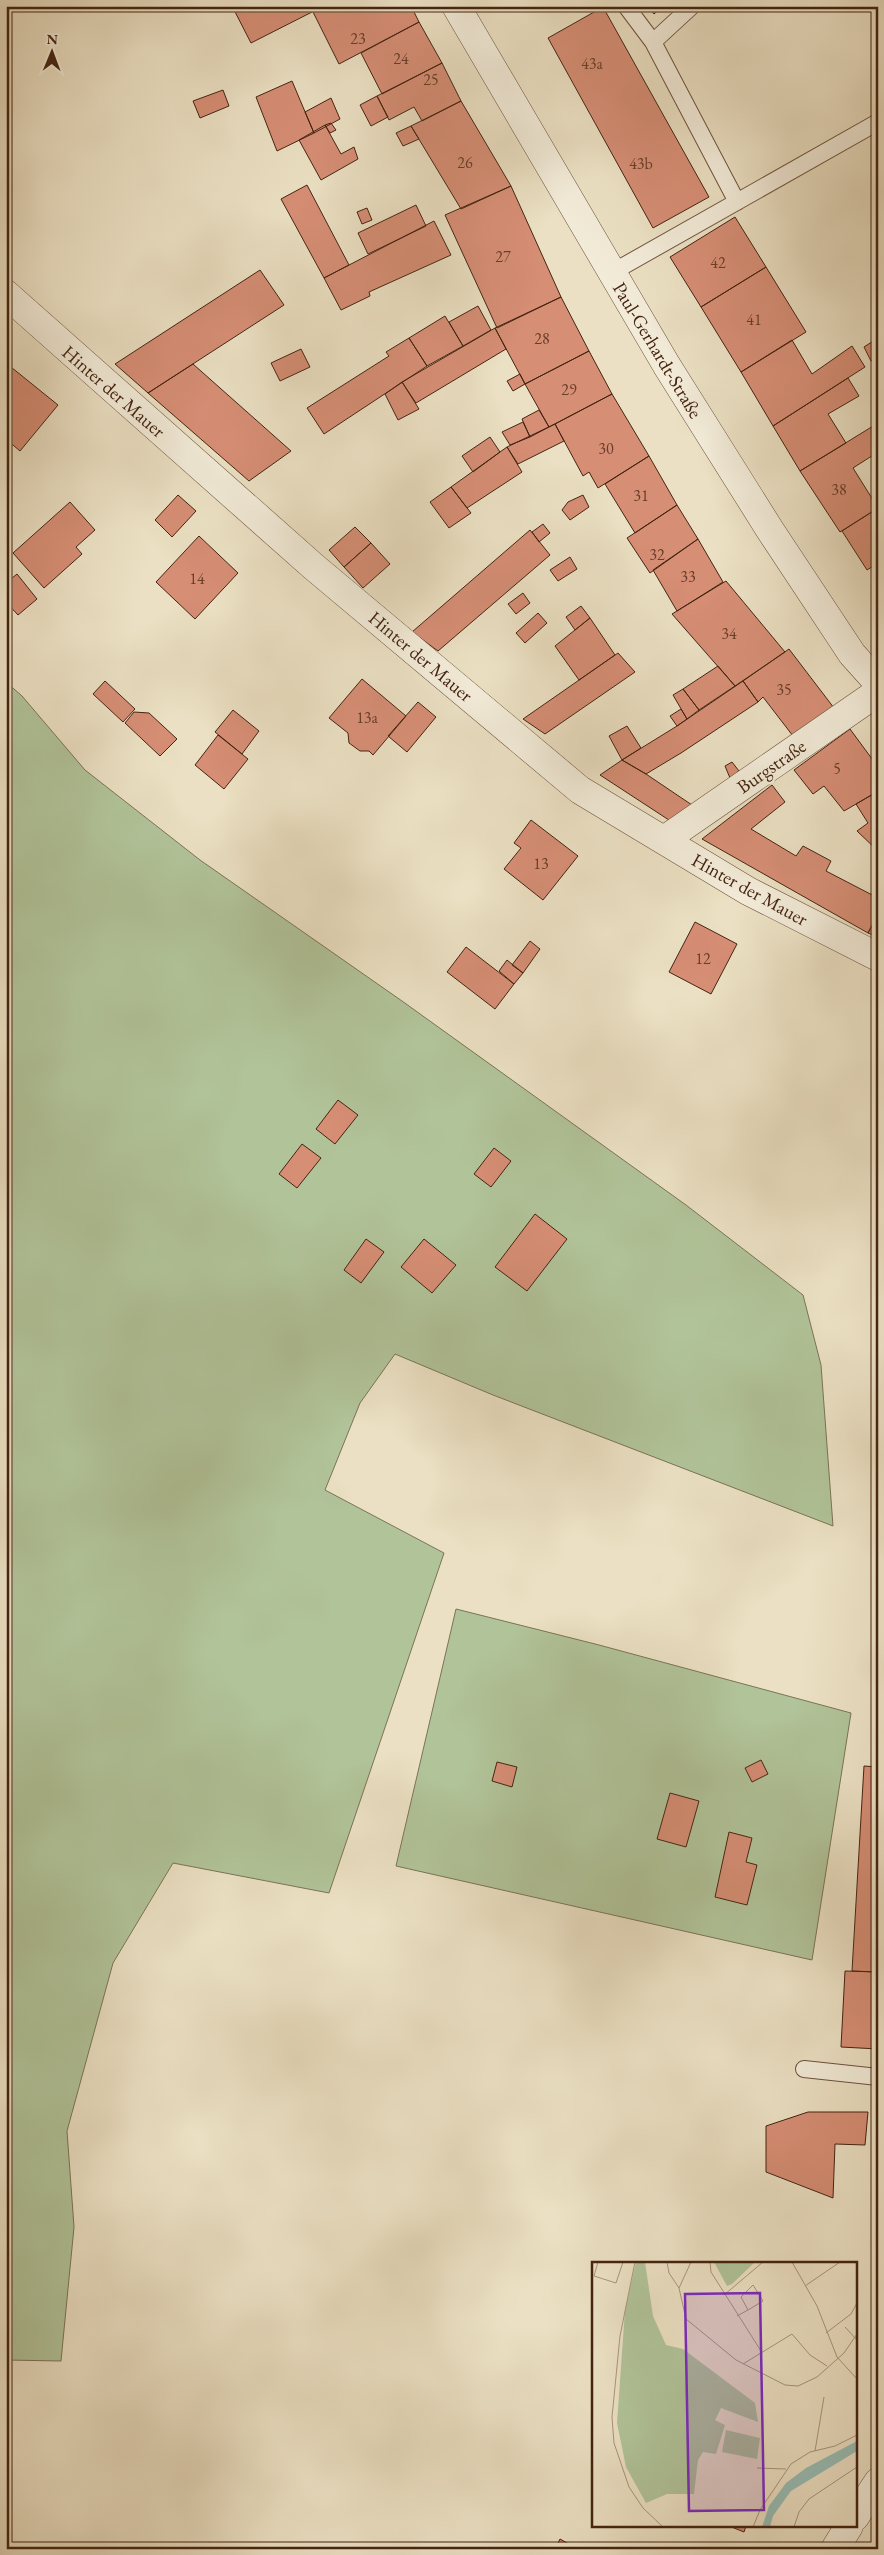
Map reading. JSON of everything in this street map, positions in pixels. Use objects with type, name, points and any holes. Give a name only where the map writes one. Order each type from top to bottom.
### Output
[{"type":"street","name":"Paul-Gerhardt-Straße","points":[[465,10],[611,273],[770,530],[852,654],[878,683]]},
{"type":"street","name":"Hinter der Mauer","points":[[6,294],[314,567],[580,790],[748,891],[878,957]]},
{"type":"street","name":"Burgstraße","points":[[664,840],[878,692]]},
{"type":"street","points":[[856,2515],[878,2482]]},
{"type":"street","points":[[835,2549],[848,2528]]},
{"type":"lane","points":[[626,6],[653,42],[737,202]]},
{"type":"lane","points":[[653,42],[692,6]]},
{"type":"lane","points":[[611,273],[878,122]]},
{"type":"lane","points":[[804,2069],[878,2077]]},
{"type":"green space","points":[[6,682],[22,696],[85,770],[200,860],[402,1001],[686,1205],[803,1295],[821,1365],[833,1526],[493,1395],[395,1354],[360,1403],[325,1490],[444,1553],[329,1893],[173,1863],[113,1963],[67,2131],[74,2227],[61,2361],[6,2360]]},
{"type":"green space","points":[[456,1609],[599,1645],[851,1713],[812,1960],[396,1866]]},
{"type":"building","points":[[232,6],[310,6],[312,12],[251,43]]},
{"type":"building","points":[[310,6],[411,6],[419,22],[339,64]]},
{"type":"building","points":[[647,6],[663,6],[654,14]]},
{"type":"building","points":[[603,7],[709,197],[653,228],[548,38]]},
{"type":"building","points":[[419,22],[442,63],[382,94],[361,53]]},
{"type":"building","points":[[442,63],[461,101],[422,121],[414,107],[389,120],[377,96]]},
{"type":"building","points":[[292,81],[314,133],[277,151],[256,97]]},
{"type":"building","points":[[223,90],[229,106],[200,118],[193,101]]},
{"type":"building","points":[[377,96],[388,117],[371,126],[360,105]]},
{"type":"building","points":[[331,98],[340,119],[314,133],[305,112]]},
{"type":"building","points":[[461,101],[511,186],[461,209],[411,126]]},
{"type":"building","points":[[331,123],[336,130],[330,133],[325,125]]},
{"type":"building","points":[[325,125],[341,154],[354,147],[358,159],[321,180],[299,140]]},
{"type":"building","points":[[411,126],[419,139],[403,146],[396,133]]},
{"type":"building","points":[[307,185],[349,265],[324,278],[281,199]]},
{"type":"building","points":[[511,186],[561,297],[497,328],[445,215]]},
{"type":"building","points":[[416,205],[426,226],[368,254],[358,233]]},
{"type":"building","points":[[367,208],[372,220],[362,224],[357,212]]},
{"type":"building","points":[[735,217],[766,267],[701,307],[670,257]]},
{"type":"building","points":[[434,221],[451,255],[369,292],[370,296],[341,310],[324,278]]},
{"type":"building","points":[[766,267],[806,332],[741,372],[701,307]]},
{"type":"building","points":[[260,270],[284,305],[148,393],[115,364]]},
{"type":"building","points":[[561,297],[589,351],[525,384],[495,328]]},
{"type":"building","points":[[478,306],[491,330],[463,346],[449,322]]},
{"type":"building","points":[[445,316],[463,346],[427,366],[409,338]]},
{"type":"building","points":[[495,328],[506,349],[416,403],[402,382]]},
{"type":"building","points":[[409,338],[427,366],[324,434],[307,408],[389,356],[386,352]]},
{"type":"building","points":[[878,338],[878,357],[871,361],[864,347]]},
{"type":"building","points":[[792,340],[812,374],[852,346],[865,367],[773,426],[741,372]]},
{"type":"building","points":[[301,349],[310,367],[280,381],[271,363]]},
{"type":"building","points":[[589,351],[612,394],[549,427],[525,384]]},
{"type":"building","points":[[6,363],[58,405],[20,451],[6,439]]},
{"type":"building","points":[[193,364],[291,451],[249,481],[148,393]]},
{"type":"building","points":[[520,374],[525,384],[513,391],[507,381]]},
{"type":"building","points":[[848,378],[859,396],[828,414],[846,443],[800,471],[773,426]]},
{"type":"building","points":[[402,382],[419,409],[398,420],[385,394]]},
{"type":"building","points":[[612,394],[649,456],[598,488],[589,472],[583,476],[555,424]]},
{"type":"building","points":[[539,410],[549,427],[530,437],[522,419]]},
{"type":"building","points":[[523,422],[530,437],[510,445],[502,432]]},
{"type":"building","points":[[878,423],[878,452],[853,468],[878,508],[840,532],[800,471]]},
{"type":"building","points":[[555,424],[564,441],[518,464],[507,447]]},
{"type":"building","points":[[490,437],[500,452],[473,472],[462,456]]},
{"type":"building","points":[[507,447],[522,472],[467,508],[451,487]]},
{"type":"building","points":[[649,456],[677,505],[635,533],[605,484]]},
{"type":"building","points":[[451,487],[471,513],[449,528],[430,502]]},
{"type":"building","points":[[178,495],[196,511],[172,537],[155,520]]},
{"type":"building","points":[[583,495],[589,507],[570,520],[562,510],[568,502]]},
{"type":"building","points":[[70,502],[95,530],[76,547],[82,554],[44,588],[13,553]]},
{"type":"building","points":[[677,505],[698,539],[650,573],[627,538]]},
{"type":"building","points":[[878,508],[878,563],[867,570],[842,531]]},
{"type":"building","points":[[543,524],[550,533],[539,542],[532,532]]},
{"type":"building","points":[[355,527],[371,543],[344,567],[329,550]]},
{"type":"building","points":[[530,530],[550,555],[438,651],[412,632]]},
{"type":"building","points":[[199,536],[238,573],[195,619],[156,582]]},
{"type":"building","points":[[698,539],[723,582],[677,611],[653,570]]},
{"type":"building","points":[[371,543],[390,564],[363,588],[344,567]]},
{"type":"building","points":[[570,557],[577,569],[558,581],[550,570]]},
{"type":"building","points":[[17,574],[37,599],[18,615],[6,602],[6,583]]},
{"type":"building","points":[[726,581],[785,652],[735,686],[672,614]]},
{"type":"building","points":[[523,593],[530,603],[516,614],[508,604]]},
{"type":"building","points":[[581,606],[590,618],[575,630],[566,617]]},
{"type":"building","points":[[538,613],[547,623],[525,643],[516,633]]},
{"type":"building","points":[[590,618],[615,655],[579,680],[555,646]]},
{"type":"building","points":[[789,649],[834,708],[793,736],[763,697],[758,702],[743,681]]},
{"type":"building","points":[[618,653],[635,672],[545,734],[523,719]]},
{"type":"building","points":[[718,666],[735,686],[699,710],[683,689]]},
{"type":"building","points":[[362,679],[406,716],[373,755],[369,751],[360,751],[349,743],[348,733],[329,718]]},
{"type":"building","points":[[105,681],[135,709],[123,722],[93,694]]},
{"type":"building","points":[[743,681],[758,702],[681,753],[646,774],[622,760],[677,726]]},
{"type":"building","points":[[683,689],[699,710],[687,719],[673,695]]},
{"type":"building","points":[[418,702],[436,717],[407,752],[388,736]]},
{"type":"building","points":[[681,709],[687,719],[677,726],[670,716]]},
{"type":"building","points":[[233,710],[259,731],[242,754],[215,732]]},
{"type":"building","points":[[134,712],[149,713],[177,739],[160,756],[125,723]]},
{"type":"building","points":[[627,726],[641,748],[622,760],[609,736]]},
{"type":"building","points":[[850,729],[878,767],[878,786],[873,789],[875,793],[844,811],[824,786],[813,794],[794,770]]},
{"type":"building","points":[[218,735],[248,759],[224,789],[195,765]]},
{"type":"building","points":[[622,760],[692,805],[672,822],[600,775]]},
{"type":"building","points":[[732,762],[739,771],[730,778],[725,766]]},
{"type":"building","points":[[772,785],[785,802],[751,829],[796,856],[803,846],[831,861],[826,871],[878,898],[878,914],[868,933],[702,839]]},
{"type":"building","points":[[878,786],[878,851],[857,831],[868,823],[856,804],[875,793],[873,789]]},
{"type":"building","points":[[531,820],[578,856],[543,900],[504,869],[521,848],[514,843]]},
{"type":"building","points":[[878,914],[878,937],[868,933]]},
{"type":"building","points":[[695,922],[737,944],[711,994],[669,972]]},
{"type":"building","points":[[530,941],[540,949],[523,973],[512,965]]},
{"type":"building","points":[[466,947],[514,984],[495,1009],[447,972]]},
{"type":"building","points":[[507,960],[523,973],[514,984],[499,971]]},
{"type":"building","points":[[338,1100],[358,1115],[335,1144],[316,1129]]},
{"type":"building","points":[[302,1144],[321,1158],[297,1188],[279,1174]]},
{"type":"building","points":[[494,1148],[511,1161],[491,1187],[474,1174]]},
{"type":"building","points":[[535,1214],[567,1239],[527,1291],[495,1267]]},
{"type":"building","points":[[366,1239],[384,1252],[361,1283],[344,1270]]},
{"type":"building","points":[[424,1239],[456,1265],[432,1293],[401,1267]]},
{"type":"building","points":[[761,1760],[768,1774],[752,1782],[745,1768]]},
{"type":"building","points":[[497,1762],[517,1767],[512,1787],[492,1781]]},
{"type":"building","points":[[864,1766],[878,1767],[878,1972],[852,1971]]},
{"type":"building","points":[[670,1793],[699,1801],[686,1847],[657,1839]]},
{"type":"building","points":[[729,1832],[752,1838],[746,1862],[757,1865],[747,1905],[715,1897]]},
{"type":"building","points":[[845,1971],[878,1972],[878,2049],[841,2047]]},
{"type":"building","points":[[808,2112],[868,2112],[865,2145],[835,2144],[833,2198],[766,2172],[766,2126]]},
{"type":"building","points":[[734,2528],[745,2528],[744,2532]]},
{"type":"building","points":[[560,2539],[578,2549],[555,2549]]}]
